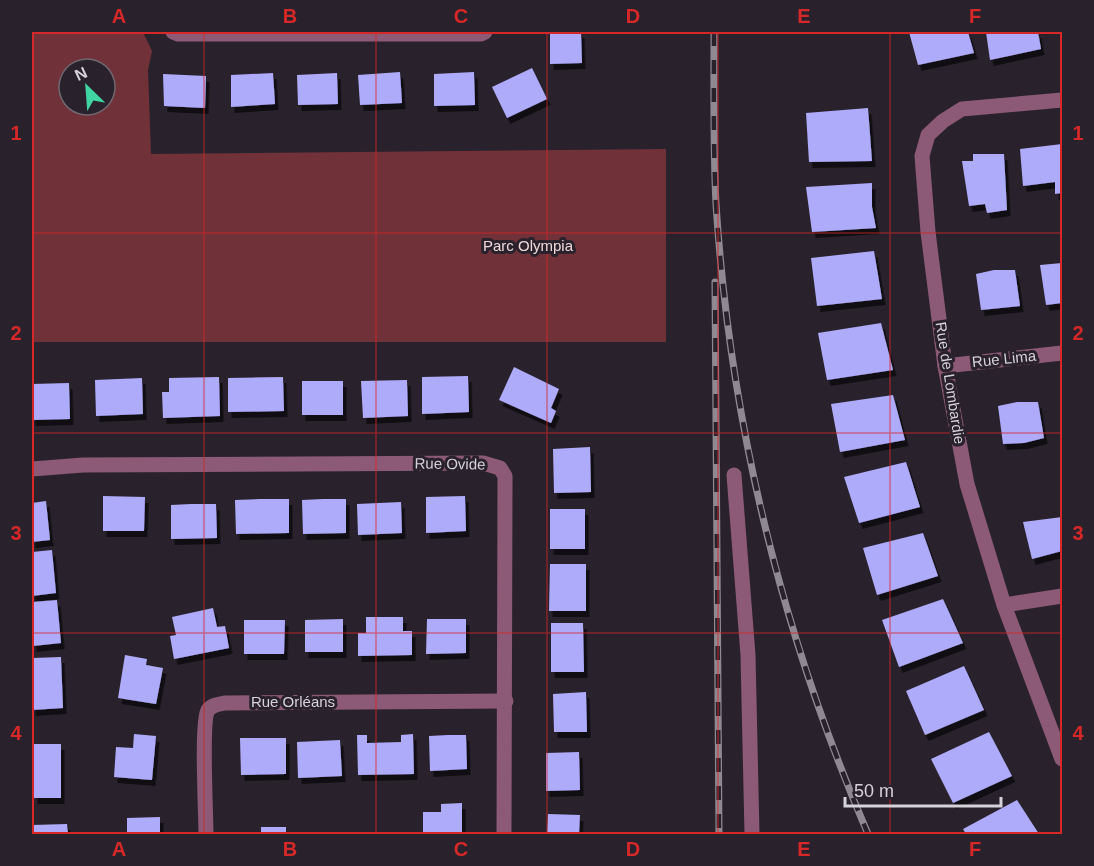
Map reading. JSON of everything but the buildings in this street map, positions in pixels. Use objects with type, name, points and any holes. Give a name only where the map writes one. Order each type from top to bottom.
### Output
[{"type":"street","points":[[173,32],[178,34],[481,34],[484,32]]},
{"type":"street","name":"Rue de Lombardie","points":[[1062,100],[962,109],[943,121],[928,135],[922,156],[928,232],[945,366],[967,484],[1004,605],[1062,759]]},
{"type":"street","name":"Rue Lima","points":[[945,366],[1062,353]]},
{"type":"street","name":"Rue Ovide","points":[[32,469],[62,465],[483,463],[496,465],[503,472],[505,482],[504,834]]},
{"type":"street","points":[[734,475],[748,655],[752,834]]},
{"type":"street","points":[[1004,605],[1062,596]]},
{"type":"street","name":"Rue Orléans","points":[[206,834],[205,730],[207,712],[213,706],[225,703],[506,701]]},
{"type":"green space","name":"Parc Olympia","points":[[32,32],[143,32],[152,51],[148,70],[151,154],[666,149],[666,342],[32,342]]},
{"type":"railway","points":[[714,32],[716,204],[723,285],[748,446],[765,525],[810,682],[837,758],[868,834]]},
{"type":"railway","points":[[715,282],[719,834]]}]
